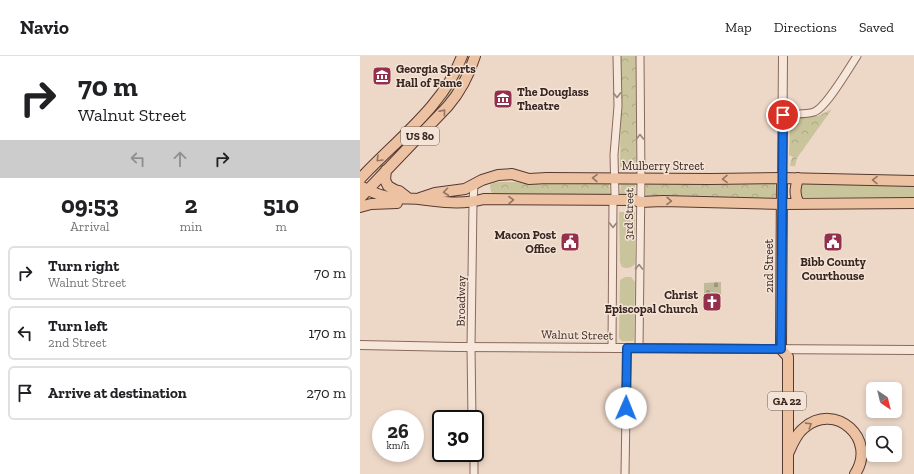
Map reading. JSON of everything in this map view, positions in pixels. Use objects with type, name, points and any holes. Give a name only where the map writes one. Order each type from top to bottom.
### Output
[{"type":"main road","name":"US 80","points":[[360,179],[436,101],[452,77],[462,56]]},
{"type":"main road","name":"US 80","points":[[362,191],[386,170],[439,117],[457,96],[475,56]]},
{"type":"main road","points":[[386,170],[386,180],[388,186],[413,198]]},
{"type":"main road","name":"Mulberry Street","points":[[413,198],[465,189],[490,176],[512,174],[529,179],[798,178],[914,182]]},
{"type":"main road","name":"2nd Street","points":[[782,178],[781,349],[788,357],[788,474]]},
{"type":"main road","points":[[798,178],[795,195],[799,204]]},
{"type":"main road","name":"Mulberry Street","points":[[362,191],[386,197],[413,198],[436,202],[473,202],[484,199],[634,200],[640,202],[663,200],[782,204],[914,203]]},
{"type":"main road","points":[[360,207],[371,204],[397,203],[413,198]]},
{"type":"main road","points":[[787,456],[798,434],[811,423],[819,420],[830,419],[841,422],[849,427],[858,437],[862,447],[862,458],[859,468],[855,474]]},
{"type":"street","name":"3rd Street","points":[[612,348],[613,201],[615,196],[614,179],[618,106],[617,56]]},
{"type":"street","name":"3rd Street","points":[[638,348],[641,179],[640,56]]},
{"type":"street","name":"2nd Street","points":[[782,178],[783,56]]},
{"type":"street","points":[[783,115],[812,113],[821,107],[857,56]]},
{"type":"street","name":"Broadway","points":[[472,410],[471,347],[474,184]]},
{"type":"street","name":"Walnut Street","points":[[360,345],[914,350]]},
{"type":"street","points":[[625,474],[627,348]]},
{"type":"street","points":[[474,462],[474,474]]},
{"type":"green space","points":[[465,56],[468,56],[451,97],[375,175],[376,171],[404,143]]},
{"type":"green space","points":[[621,56],[636,56],[636,166],[620,167]]},
{"type":"green space","points":[[832,109],[797,158],[795,166],[790,166],[793,157],[789,155],[790,121],[788,121],[788,117],[818,116]]},
{"type":"green space","points":[[500,182],[609,183],[610,195],[493,194],[491,192],[490,185]]},
{"type":"green space","points":[[621,183],[635,183],[635,195],[620,195]]},
{"type":"green space","points":[[648,183],[775,183],[776,197],[647,196],[646,185]]},
{"type":"green space","points":[[791,183],[914,186],[914,197],[791,197]]},
{"type":"green space","points":[[619,212],[635,212],[635,264],[629,268],[622,267],[620,262]]},
{"type":"green space","points":[[625,277],[631,277],[635,282],[633,341],[622,341],[619,338],[620,280]]},
{"type":"green space","points":[[721,282],[721,299],[704,297],[704,283]]},
{"type":"place","name":"Georgia Sports Hall of Fame","points":[[382,76]]},
{"type":"place","name":"The Douglass Theatre","points":[[503,99]]},
{"type":"place","name":"Macon Post Office","points":[[570,242]]},
{"type":"place","name":"Bibb County Courthouse","points":[[833,242]]},
{"type":"place","name":"Christ Episcopal Church","points":[[712,302]]},
{"type":"route","points":[[626,408],[627,348],[781,349],[783,115]]}]
